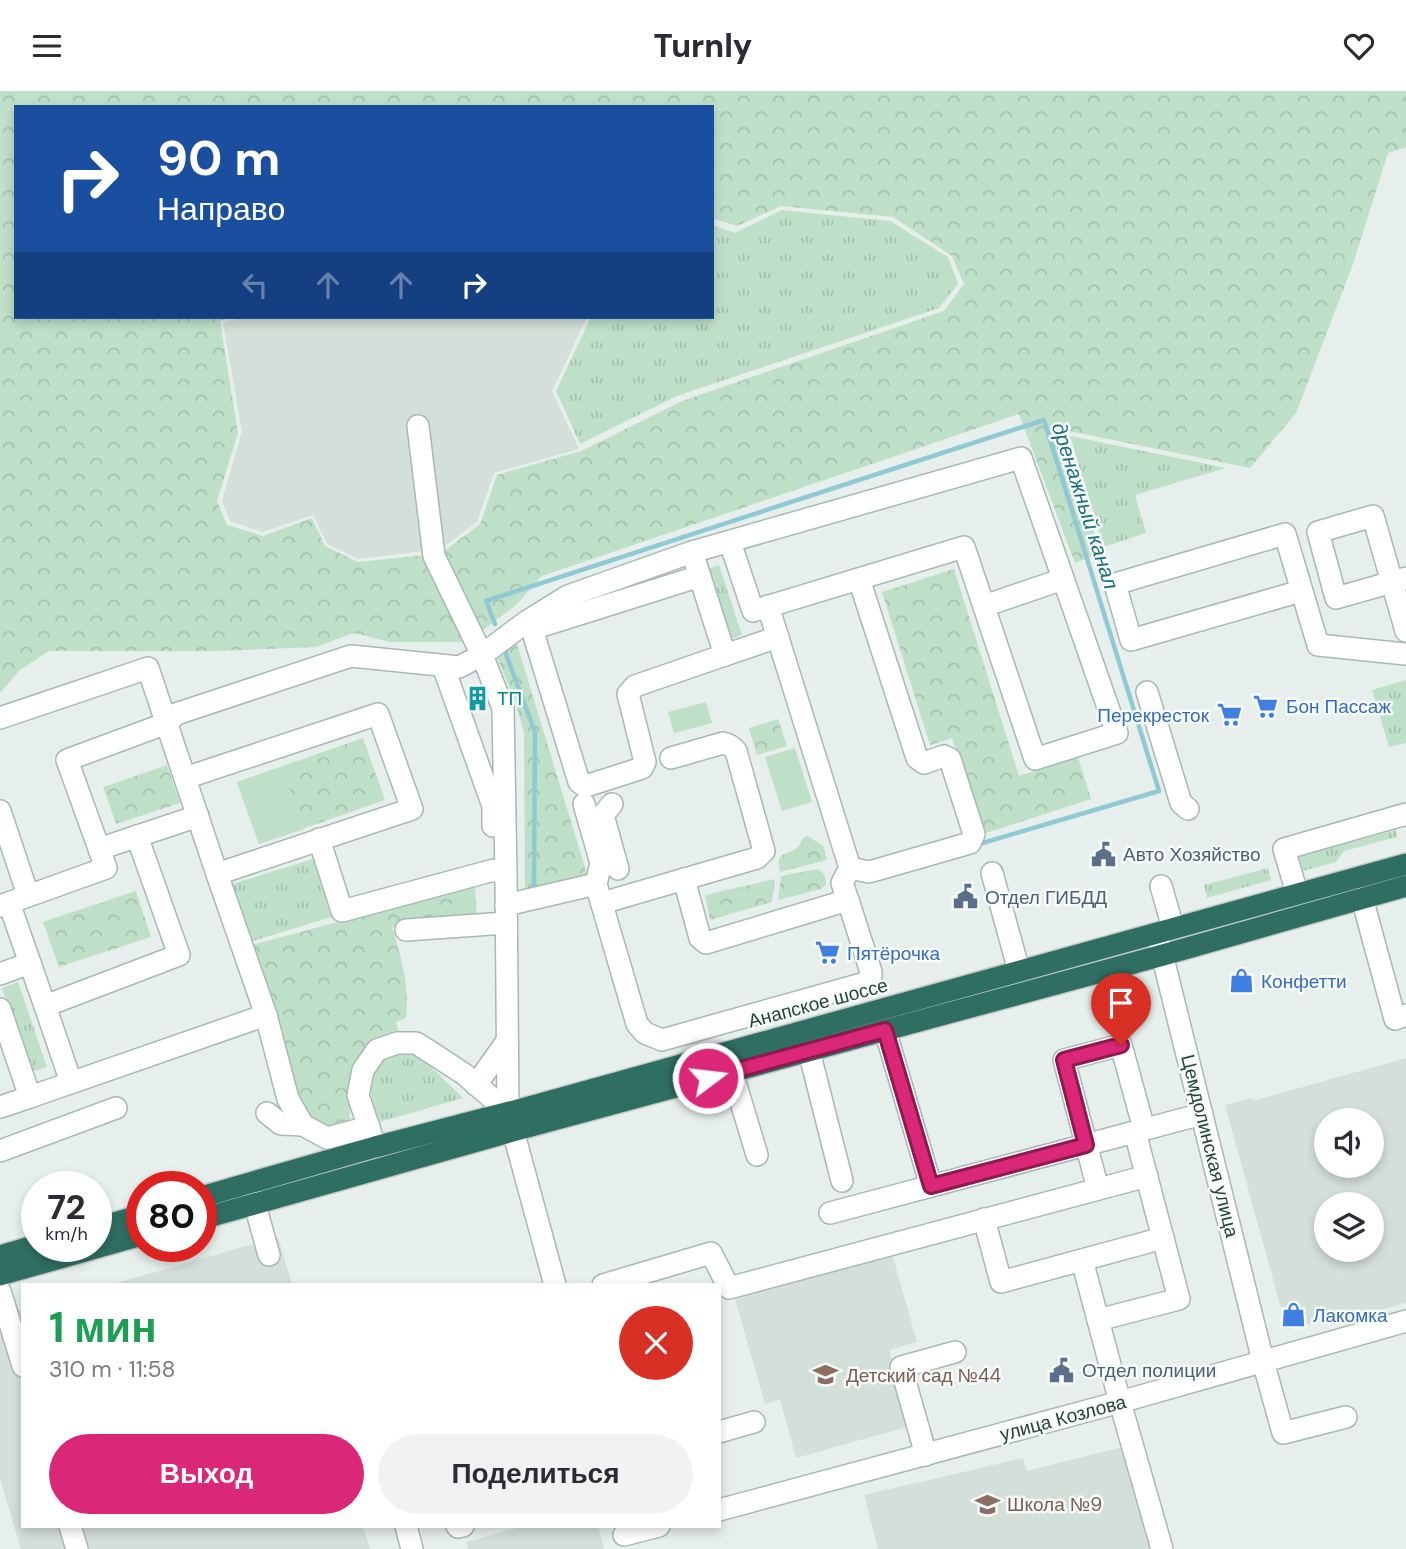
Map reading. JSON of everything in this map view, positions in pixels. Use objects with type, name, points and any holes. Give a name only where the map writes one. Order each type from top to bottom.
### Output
[{"type":"highway","name":"Анапское шоссе","points":[[217,1196],[252,1194],[510,1122],[766,1041],[1406,864]]},
{"type":"highway","name":"Анапское шоссе","points":[[217,1211],[372,1137],[510,1122],[732,1072],[1406,886]]},
{"type":"highway","points":[[0,1275],[126,1240]]},
{"type":"highway","points":[[0,1256],[21,1250]]},
{"type":"street","points":[[418,426],[434,556],[482,655],[503,708],[500,873]]},
{"type":"street","points":[[12,901],[106,868],[66,760],[167,723],[176,714],[351,656],[459,667],[529,626],[568,596],[692,552],[1021,458],[1117,733],[1035,759],[964,547],[753,611],[730,542]]},
{"type":"street","points":[[1301,591],[1131,640],[1115,584],[1284,534],[1318,645],[1406,654]]},
{"type":"street","points":[[692,552],[725,655]]},
{"type":"street","points":[[529,626],[700,576]]},
{"type":"street","points":[[850,867],[869,872],[970,843],[974,834],[950,759],[944,756],[924,763],[917,758],[859,579]]},
{"type":"street","points":[[984,606],[1063,579]]},
{"type":"street","points":[[1399,580],[1406,631]]},
{"type":"street","points":[[612,804],[603,815],[609,879],[637,1024],[645,1033],[662,1040],[670,1039],[869,980],[871,972],[842,883],[850,867],[768,606]]},
{"type":"street","points":[[529,626],[576,777],[583,785],[639,769],[644,765],[628,694],[635,687],[778,637]]},
{"type":"street","points":[[1319,654],[1406,663]]},
{"type":"street","points":[[443,666],[493,806],[506,914],[510,1122],[554,1283]]},
{"type":"street","points":[[0,718],[148,668],[266,1015],[288,1099],[303,1125]]},
{"type":"street","points":[[1147,692],[1181,803],[1188,809]]},
{"type":"street","points":[[185,778],[378,714],[412,809],[217,874]]},
{"type":"street","points":[[406,930],[506,914],[609,879],[684,879],[724,858],[757,858],[764,851],[736,751],[729,744],[723,743],[671,758]]},
{"type":"street","points":[[584,804],[601,863],[609,879]]},
{"type":"street","points":[[0,811],[12,901],[30,963],[71,1082]]},
{"type":"street","points":[[1297,893],[1284,849],[1406,814]]},
{"type":"street","points":[[99,849],[198,816]]},
{"type":"street","points":[[45,1006],[179,955],[137,836]]},
{"type":"street","points":[[319,839],[342,911],[500,873]]},
{"type":"street","points":[[992,873],[1018,971]]},
{"type":"street","points":[[684,879],[700,938],[706,943],[848,900]]},
{"type":"street","name":"Цемдолинская улица","points":[[1161,886],[1165,930],[1163,955],[1283,1433],[1346,1417]]},
{"type":"street","points":[[1362,898],[1395,1019],[1406,1015]]},
{"type":"street","points":[[0,974],[30,963]]},
{"type":"street","points":[[0,1009],[30,1097]]},
{"type":"street","points":[[759,1013],[766,1041]]},
{"type":"street","points":[[0,1107],[266,1015]]},
{"type":"street","points":[[885,1030],[931,1186]]},
{"type":"street","points":[[476,1085],[507,1041]]},
{"type":"street","points":[[267,1113],[281,1124],[303,1125],[327,1138],[372,1137],[358,1095],[363,1070],[377,1050],[397,1043],[416,1043],[464,1074],[510,1122]]},
{"type":"street","points":[[1098,1188],[1064,1060],[1121,1045],[1147,1175],[1179,1299],[1098,1320]]},
{"type":"street","points":[[809,1051],[842,1181]]},
{"type":"street","points":[[732,1072],[757,1155]]},
{"type":"street","points":[[0,1151],[116,1108]]},
{"type":"street","points":[[830,1213],[1202,1114]]},
{"type":"street","points":[[616,1283],[669,1275],[711,1253],[729,1288],[1147,1175]]},
{"type":"street","points":[[252,1194],[269,1255]]},
{"type":"street","points":[[984,1219],[1001,1282],[1163,1238]]},
{"type":"street","points":[[1082,1260],[1162,1549]]},
{"type":"street","points":[[0,1291],[21,1359]]},
{"type":"street","name":"улица Козлова","points":[[721,1509],[1120,1402],[1406,1321]]},
{"type":"street","points":[[926,1455],[901,1367],[954,1352]]},
{"type":"street","points":[[721,1431],[754,1422]]},
{"type":"street","points":[[72,1528],[77,1549]]},
{"type":"street","points":[[407,1528],[412,1549]]},
{"type":"street","points":[[625,1537],[653,1528]]},
{"type":"shaded area","points":[[237,319],[586,319],[552,391],[579,449],[494,473],[477,522],[441,549],[358,559],[327,544],[313,515],[263,532],[230,521],[222,501],[242,431],[223,323]]},
{"type":"shaded area","points":[[1406,1058],[1406,1303],[1329,1324],[1327,1319],[1287,1330],[1225,1105],[1252,1098],[1253,1101]]},
{"type":"shaded area","points":[[278,1237],[292,1283],[117,1283],[190,1262],[217,1262],[217,1254]]},
{"type":"shaded area","name":"Детский сад №44","points":[[891,1250],[917,1342],[889,1350],[910,1426],[796,1458],[780,1400],[765,1404],[734,1296]]},
{"type":"shaded area","points":[[21,1310],[21,1528],[364,1528],[370,1549],[21,1549],[0,1479],[0,1316]]},
{"type":"shaded area","name":"Школа №9","points":[[1127,1446],[1158,1549],[878,1549],[864,1495],[1023,1458],[1027,1471]]},
{"type":"shaded area","points":[[517,1528],[599,1528],[604,1549],[468,1549],[466,1542]]},
{"type":"green space","points":[[0,91],[1406,91],[1406,147],[1388,153],[1352,267],[1296,413],[1250,468],[1064,430],[1100,553],[1075,563],[1019,414],[542,576],[517,604],[482,631],[443,552],[480,524],[497,475],[581,451],[682,401],[944,311],[964,284],[952,256],[893,217],[781,206],[737,226],[714,219],[714,105],[14,105],[14,319],[226,319],[220,321],[238,433],[217,501],[227,525],[263,536],[312,518],[325,546],[358,562],[424,555],[465,642],[390,642],[354,633],[315,647],[216,651],[49,651],[20,670],[0,693]]},
{"type":"green space","points":[[782,210],[890,221],[948,257],[958,284],[939,308],[677,396],[580,444],[556,391],[590,319],[714,319],[714,226],[735,233]]},
{"type":"green space","points":[[1070,436],[1226,468],[1135,495],[1146,533],[1104,547]]},
{"type":"green space","points":[[719,565],[742,635],[728,640],[704,570]]},
{"type":"green space","points":[[954,569],[1019,776],[1078,757],[1091,799],[983,834],[952,738],[930,745],[882,592]]},
{"type":"green space","points":[[514,634],[587,874],[525,890],[524,733],[515,700],[494,651]]},
{"type":"green space","points":[[1406,680],[1406,743],[1389,747],[1372,690]]},
{"type":"green space","points":[[706,702],[712,723],[674,733],[668,712]]},
{"type":"green space","points":[[778,719],[787,746],[757,755],[749,728]]},
{"type":"green space","points":[[363,738],[385,800],[259,844],[237,782]]},
{"type":"green space","points":[[795,748],[812,802],[782,811],[765,757]]},
{"type":"green space","points":[[167,765],[180,803],[116,824],[103,787]]},
{"type":"green space","points":[[281,767],[304,829],[259,844],[237,782]]},
{"type":"green space","points":[[1396,830],[1397,837],[1344,851],[1336,862],[1303,871],[1299,856]]},
{"type":"green space","points":[[808,836],[824,847],[827,860],[780,872],[780,857],[798,847],[804,837]]},
{"type":"green space","points":[[313,859],[331,917],[247,943],[229,885]]},
{"type":"green space","points":[[1268,868],[1271,880],[1207,898],[1204,885]]},
{"type":"green space","points":[[817,869],[826,880],[826,885],[821,889],[778,900],[781,876]]},
{"type":"green space","points":[[775,879],[772,902],[710,920],[705,895]]},
{"type":"green space","points":[[475,885],[477,917],[392,927],[407,995],[406,1018],[396,1022],[400,1036],[349,1094],[350,1125],[327,1132],[306,1119],[294,1094],[248,946]]},
{"type":"green space","points":[[136,891],[151,937],[59,967],[43,922]]},
{"type":"green space","points":[[18,982],[47,1067],[31,1072],[2,988]]},
{"type":"green space","points":[[398,1053],[413,1054],[428,1064],[463,1098],[380,1122],[370,1089],[372,1073],[382,1059]]},
{"type":"waterway","name":"дренажный канал","points":[[495,624],[486,601],[1044,420],[1159,791],[979,844]]},
{"type":"waterway","name":"дренажный канал","points":[[503,646],[535,732],[534,885]]},
{"type":"place","name":"ТП","points":[[477,698]]},
{"type":"place","name":"Бон Пассаж","points":[[1266,706]]},
{"type":"place","name":"Перекресток","points":[[1229,715]]},
{"type":"place","name":"Авто Хозяйство","points":[[1103,854]]},
{"type":"place","name":"Отдел ГИБДД","points":[[965,897]]},
{"type":"place","name":"Пятёрочка","points":[[827,953]]},
{"type":"place","name":"Конфетти","points":[[1241,981]]},
{"type":"place","name":"Лакомка","points":[[1293,1315]]},
{"type":"place","name":"Отдел полиции","points":[[1062,1370]]},
{"type":"place","name":"Детский сад №44","points":[[826,1375]]},
{"type":"place","name":"Школа №9","points":[[987,1504]]},
{"type":"route","points":[[708,1078],[885,1030],[931,1186],[1086,1145],[1064,1060],[1121,1045]]}]
